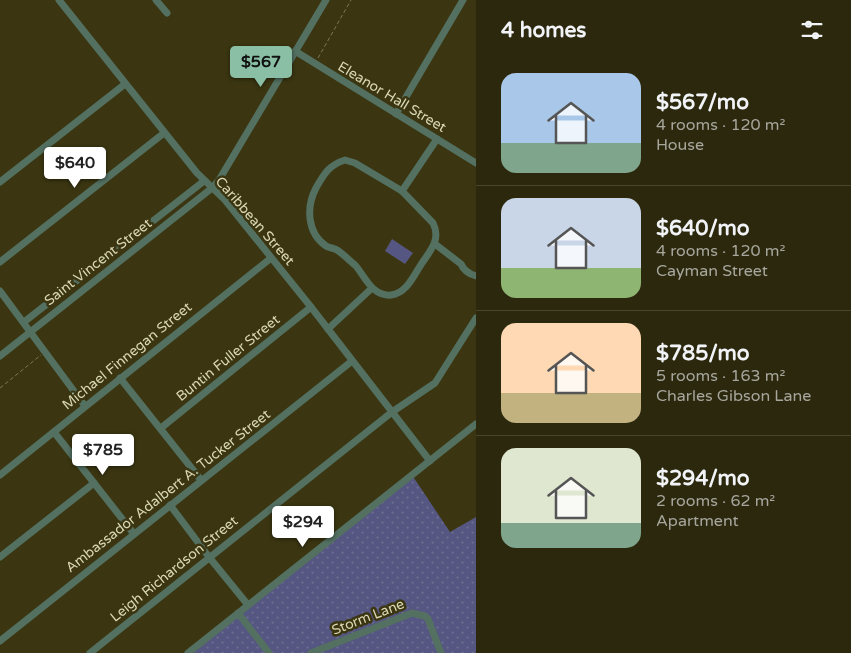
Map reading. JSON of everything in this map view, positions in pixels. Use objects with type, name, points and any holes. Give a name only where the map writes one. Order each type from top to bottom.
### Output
[{"type":"street","name":"Caribbean Street","points":[[58,0],[204,181],[225,200],[311,307],[430,461]]},
{"type":"street","points":[[156,0],[167,13]]},
{"type":"street","name":"Saint Vincent Street","points":[[0,356],[212,188],[219,180],[326,0]]},
{"type":"street","points":[[396,114],[463,0]]},
{"type":"street","name":"Eleanor Hall Street","points":[[295,51],[437,139],[475,160]]},
{"type":"street","points":[[0,182],[125,84]]},
{"type":"street","points":[[0,262],[164,132]]},
{"type":"street","points":[[402,191],[437,139]]},
{"type":"street","points":[[345,160],[355,162],[402,191],[433,222],[436,229],[435,244],[407,287],[398,292],[383,294],[372,288],[356,266],[336,250],[326,246],[317,236],[311,224],[309,210],[311,198],[326,170],[335,163],[345,160]]},
{"type":"street","name":"Saint Vincent Street","points":[[24,322],[204,181]]},
{"type":"street","points":[[435,244],[461,264],[463,269],[476,276]]},
{"type":"street","name":"Michael Finnegan Street","points":[[0,475],[271,258]]},
{"type":"street","points":[[328,329],[372,288]]},
{"type":"street","points":[[1,293],[85,406]]},
{"type":"street","name":"Buntin Fuller Street","points":[[161,428],[311,307]]},
{"type":"street","name":"Leigh Richardson Street","points":[[90,653],[392,412],[435,383],[476,318]]},
{"type":"street","name":"Ambassador Adalbert A. Tucker Street","points":[[0,641],[352,361]]},
{"type":"street","points":[[120,378],[201,480]]},
{"type":"street","points":[[188,653],[476,424]]},
{"type":"street","points":[[54,432],[134,534]]},
{"type":"street","points":[[0,557],[94,483]]},
{"type":"street","points":[[170,505],[248,605]]},
{"type":"street","points":[[238,613],[269,653]]},
{"type":"street","name":"Storm Lane","points":[[311,653],[412,613],[425,616],[428,619],[441,653]]},
{"type":"path","points":[[314,64],[351,0]]},
{"type":"path","points":[[0,388],[45,352]]},
{"type":"shaded area","points":[[392,239],[413,253],[405,264],[385,251]]},
{"type":"shaded area","points":[[412,475],[450,532],[476,517],[476,653],[193,653]]}]
